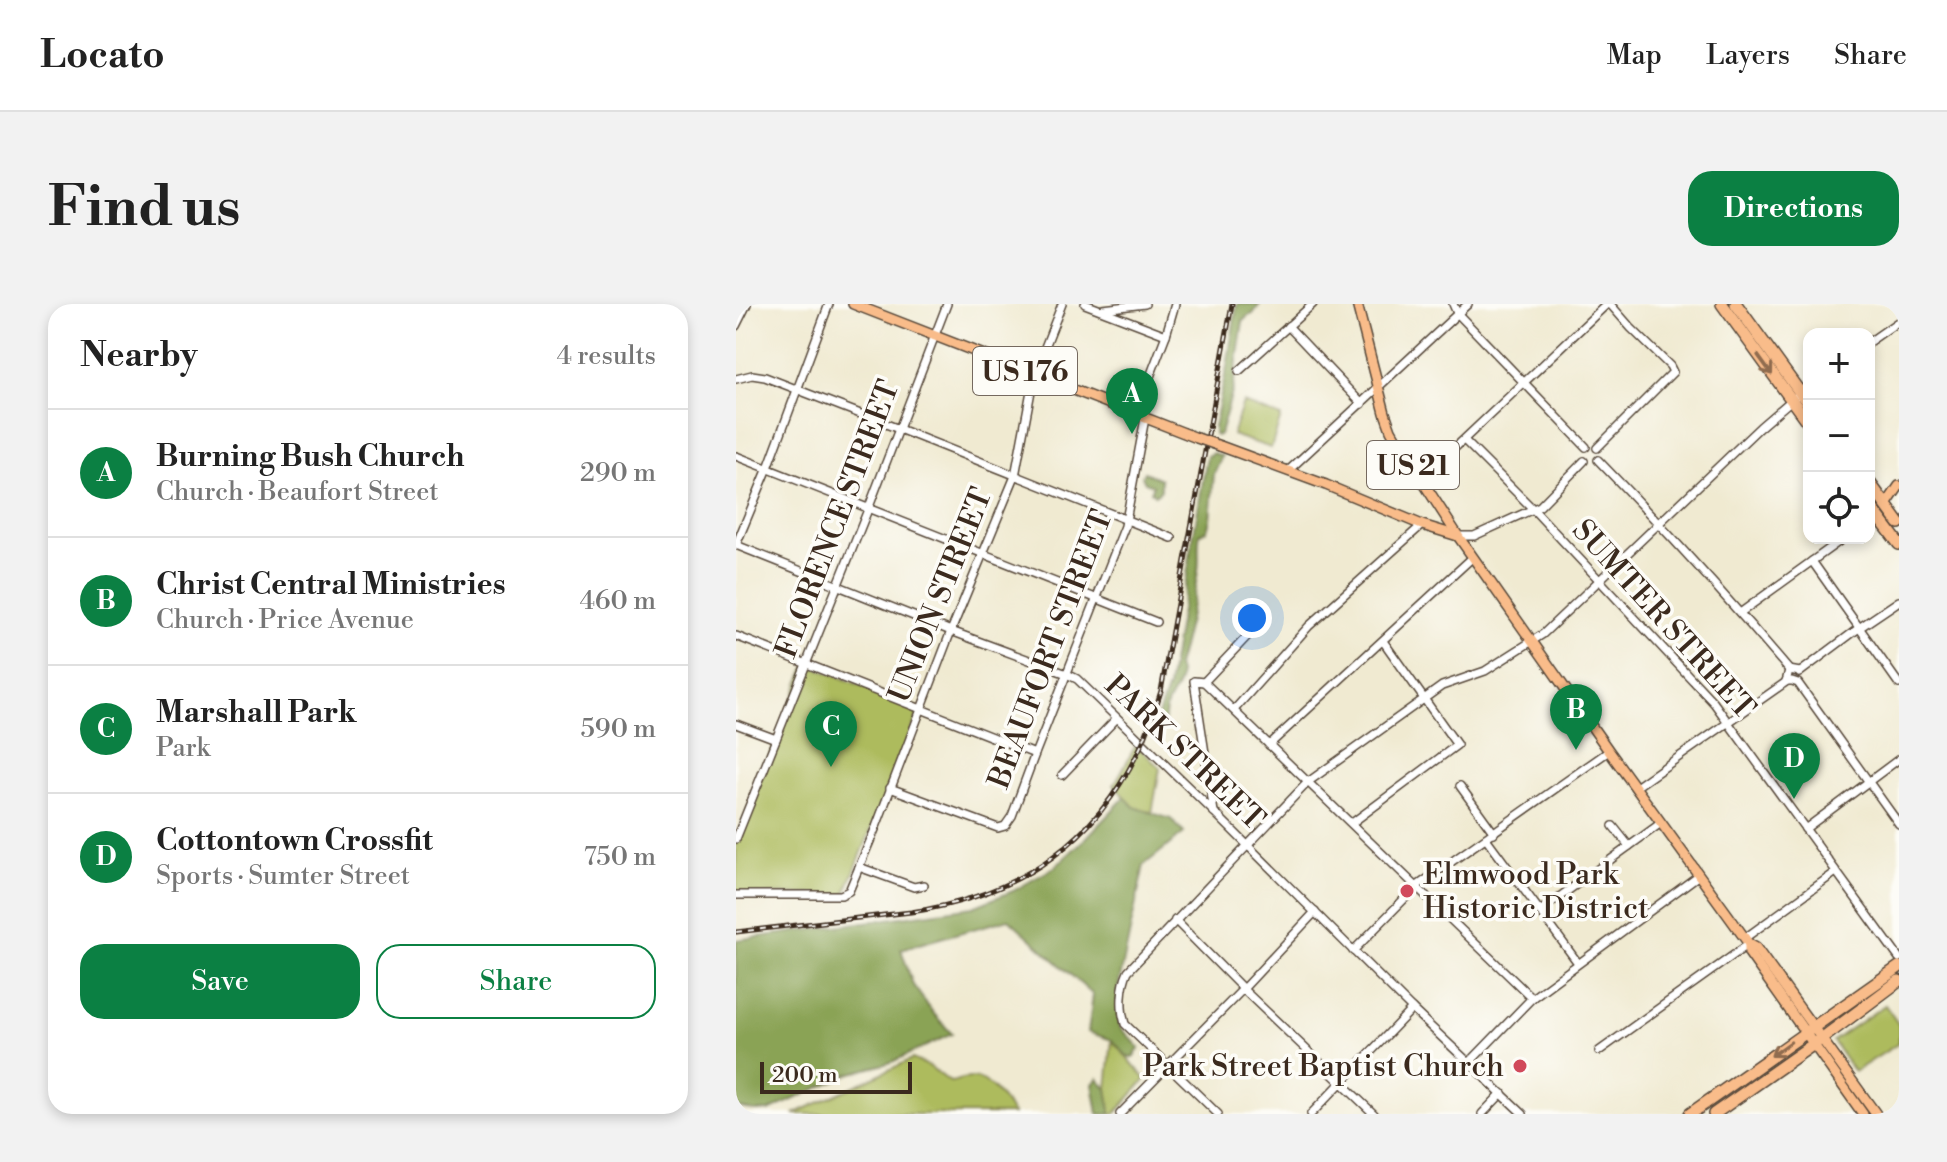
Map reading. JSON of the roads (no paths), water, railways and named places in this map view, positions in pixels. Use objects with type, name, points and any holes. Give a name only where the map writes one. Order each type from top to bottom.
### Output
[{"type":"highway","points":[[1722,304],[1799,392]]},
{"type":"highway","points":[[1736,304],[1799,392]]},
{"type":"highway","points":[[1875,513],[1899,523]]},
{"type":"highway","points":[[1875,513],[1899,544]]},
{"type":"highway","points":[[1714,1111],[1809,1029],[1899,967]]},
{"type":"highway","points":[[1690,1114],[1714,1111],[1818,1041],[1899,981]]},
{"type":"main road","name":"US 176","points":[[853,304],[1197,438],[1289,470],[1422,525],[1458,536]]},
{"type":"main road","name":"US 21","points":[[1357,304],[1391,430],[1458,536],[1661,823],[1747,941],[1756,948],[1818,1041]]},
{"type":"main road","points":[[1875,513],[1899,486]]},
{"type":"main road","points":[[1818,1041],[1863,1114]]},
{"type":"main road","points":[[1818,1041],[1876,1114]]},
{"type":"street","points":[[736,326],[747,304]]},
{"type":"street","points":[[736,545],[829,304]]},
{"type":"street","name":"FLORENCE STREET","points":[[736,839],[740,819],[807,664],[947,304]]},
{"type":"street","name":"UNION STREET","points":[[736,895],[841,895],[849,891],[1015,476],[1034,375],[1062,304]]},
{"type":"street","points":[[1085,304],[1166,335]]},
{"type":"street","points":[[1101,310],[1145,304]]},
{"type":"street","name":"BEAUFORT STREET","points":[[890,788],[998,828],[1005,826],[1012,816],[1127,520],[1145,418],[1139,414],[1138,408],[1175,304]]},
{"type":"street","points":[[1239,371],[1313,304]]},
{"type":"street","points":[[1422,479],[1525,383],[1609,304],[1673,372],[1597,448],[1590,449],[1586,447],[1525,383],[1457,313],[1453,304]]},
{"type":"street","points":[[1289,470],[1468,304]]},
{"type":"street","points":[[1875,338],[1899,321]]},
{"type":"street","points":[[1288,326],[1362,404]]},
{"type":"street","points":[[736,379],[752,375],[765,377],[1172,538]]},
{"type":"street","points":[[1218,1114],[1125,1024],[1122,996],[1123,981],[1128,971],[1308,782],[1423,698],[1447,684],[1485,671],[1543,634],[1799,392]]},
{"type":"street","name":"SUMTER STREET","points":[[1464,440],[1533,509],[1714,703],[1899,958]]},
{"type":"street","points":[[1584,461],[1586,447]]},
{"type":"street","points":[[1597,448],[1598,460]]},
{"type":"street","points":[[736,456],[1156,622]]},
{"type":"street","points":[[1458,536],[1474,536],[1540,506],[1584,461],[1592,458],[1598,460],[1659,523],[1789,670],[1800,672]]},
{"type":"street","points":[[1234,710],[1309,626],[1422,525]]},
{"type":"street","points":[[1740,613],[1836,544]]},
{"type":"street","name":"PARK STREET","points":[[736,545],[1077,679],[1523,1114]]},
{"type":"street","points":[[1269,745],[1473,557]]},
{"type":"street","points":[[1812,561],[1899,684]]},
{"type":"street","points":[[1899,601],[1798,676],[1798,683],[1899,824]]},
{"type":"street","points":[[1204,682],[1256,627]]},
{"type":"street","points":[[736,636],[1035,754]]},
{"type":"street","points":[[1352,823],[1457,745],[1383,641]]},
{"type":"street","points":[[1786,682],[1789,670]]},
{"type":"street","points":[[1214,812],[1194,681],[1204,682],[1234,710],[1532,998]]},
{"type":"street","points":[[1636,787],[1786,682],[1798,683]]},
{"type":"street","points":[[1062,775],[1116,719]]},
{"type":"street","points":[[736,724],[776,739]]},
{"type":"street","points":[[1353,951],[1417,886],[1609,751]]},
{"type":"street","points":[[1805,829],[1899,759]]},
{"type":"street","points":[[1460,786],[1494,833]]},
{"type":"street","points":[[1540,911],[1661,823]]},
{"type":"street","points":[[1613,826],[1629,846]]},
{"type":"street","points":[[1486,838],[1578,963]]},
{"type":"street","points":[[859,867],[914,887],[924,885]]},
{"type":"street","points":[[1599,1051],[1836,872]]},
{"type":"street","points":[[1470,1062],[1532,998],[1699,875]]},
{"type":"street","points":[[1120,1114],[1315,912]]},
{"type":"street","points":[[1175,920],[1374,1114]]},
{"type":"street","points":[[1311,1114],[1412,1009]]},
{"type":"street","points":[[1482,1114],[1502,1093]]},
{"type":"railway","points":[[736,932],[911,912],[988,892],[1022,877],[1052,857],[1080,834],[1105,806],[1127,774],[1145,737],[1161,691],[1232,304]]},
{"type":"place","name":"Burning Bush Church","points":[[1132,434]]},
{"type":"place","name":"Christ Central Ministries","points":[[1576,750]]},
{"type":"place","name":"Marshall Park","points":[[831,767]]},
{"type":"place","name":"Cottontown Crossfit","points":[[1794,799]]},
{"type":"place","name":"Elmwood Park Historic District","points":[[1407,891]]},
{"type":"place","name":"Park Street Baptist Church","points":[[1520,1066]]}]
